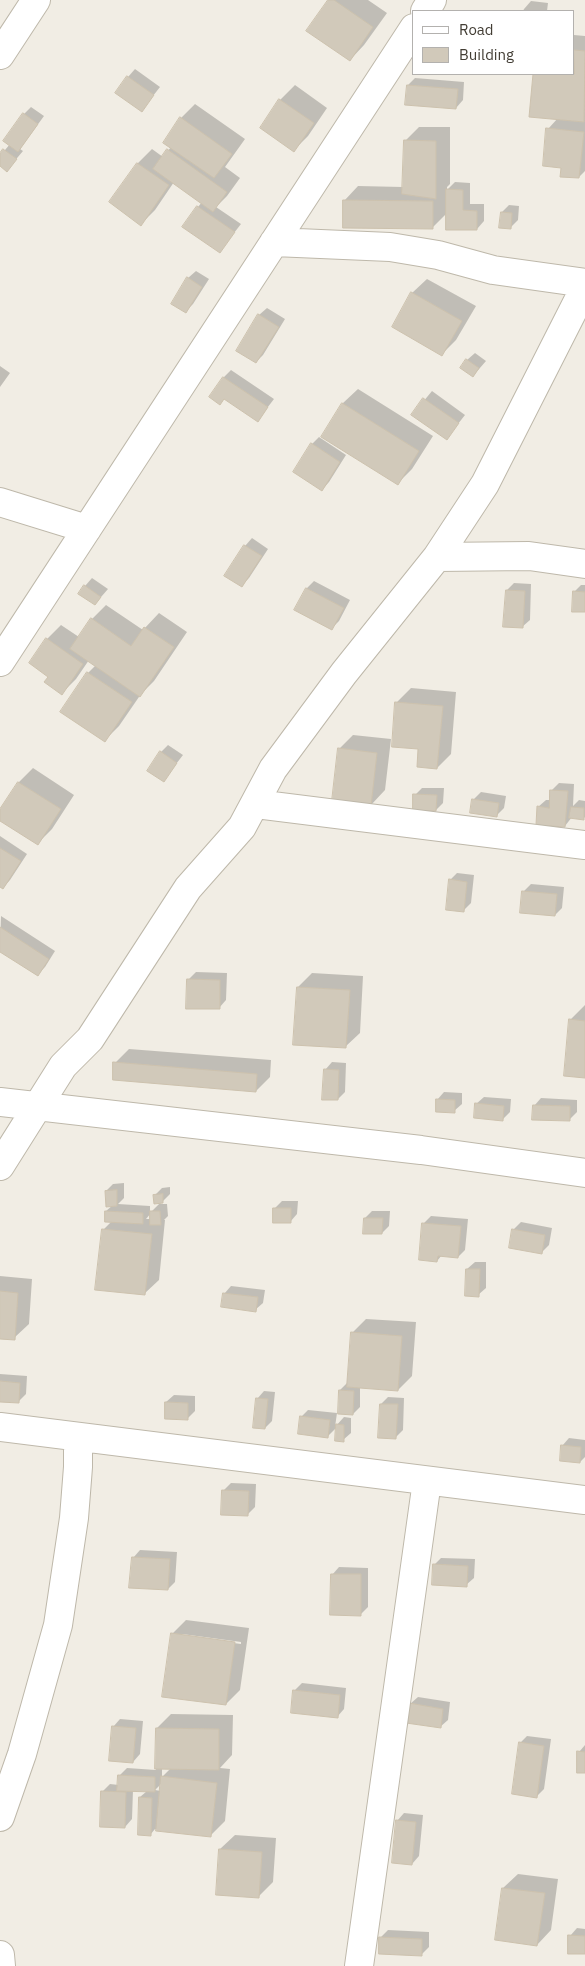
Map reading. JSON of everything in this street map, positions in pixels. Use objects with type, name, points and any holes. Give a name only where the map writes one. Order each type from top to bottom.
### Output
[{"type":"street","points":[[0,55],[36,0]]},
{"type":"street","points":[[0,662],[412,31]]},
{"type":"street","points":[[274,242],[390,247],[438,255],[493,270],[585,283]]},
{"type":"street","points":[[0,1166],[63,1066],[90,1039],[188,888],[242,827],[256,804],[273,769],[344,673],[437,557],[489,478],[585,287]]},
{"type":"street","points":[[0,502],[87,528]]},
{"type":"street","points":[[437,557],[529,556],[585,564]]},
{"type":"street","points":[[256,804],[585,845]]},
{"type":"street","points":[[0,1102],[40,1105],[411,1149],[585,1173]]},
{"type":"street","points":[[0,1427],[585,1500]]},
{"type":"street","points":[[0,1817],[5,1783],[22,1754],[58,1625],[76,1494],[78,1437]]},
{"type":"street","points":[[359,1966],[427,1481]]},
{"type":"street","points":[[0,1955],[1,1966]]},
{"type":"building","points":[[328,0],[334,0],[373,27],[350,61],[306,31]]},
{"type":"building","points":[[575,50],[585,51],[584,122],[529,117],[533,75],[575,75]]},
{"type":"building","points":[[127,76],[154,95],[142,112],[115,93]]},
{"type":"building","points":[[407,85],[458,89],[456,109],[405,105]]},
{"type":"building","points":[[279,99],[314,123],[294,152],[260,128]]},
{"type":"building","points":[[23,113],[38,124],[18,152],[3,141]]},
{"type":"building","points":[[180,117],[232,154],[214,178],[163,143]]},
{"type":"building","points":[[546,128],[584,132],[579,178],[560,177],[561,168],[543,166]]},
{"type":"building","points":[[404,140],[436,141],[436,199],[402,194]]},
{"type":"building","points":[[3,149],[17,159],[7,172],[0,166],[0,153]]},
{"type":"building","points":[[167,149],[227,192],[213,212],[153,169]]},
{"type":"building","points":[[137,163],[169,185],[141,226],[109,202]]},
{"type":"building","points":[[446,189],[463,190],[463,210],[477,211],[477,230],[446,230]]},
{"type":"building","points":[[343,200],[433,201],[433,229],[343,228]]},
{"type":"building","points":[[197,206],[235,232],[220,253],[182,227]]},
{"type":"building","points":[[501,212],[512,213],[511,229],[499,228]]},
{"type":"building","points":[[187,277],[202,287],[186,313],[171,304]]},
{"type":"building","points":[[411,292],[462,321],[442,356],[392,327]]},
{"type":"building","points":[[258,314],[279,327],[256,363],[236,351]]},
{"type":"building","points":[[466,359],[479,368],[473,377],[460,368]]},
{"type":"building","points":[[223,377],[268,407],[258,422],[224,399],[220,405],[209,397]]},
{"type":"building","points":[[423,398],[459,423],[447,440],[411,415]]},
{"type":"building","points":[[342,403],[419,451],[398,485],[321,437]]},
{"type":"building","points":[[311,443],[340,462],[322,491],[293,472]]},
{"type":"building","points":[[244,545],[262,556],[242,587],[224,576]]},
{"type":"building","points":[[84,585],[101,597],[95,605],[78,594]]},
{"type":"building","points":[[306,588],[344,608],[332,630],[294,610]]},
{"type":"building","points":[[506,590],[525,591],[523,628],[503,627]]},
{"type":"building","points":[[573,591],[585,592],[585,612],[572,612]]},
{"type":"building","points":[[91,618],[131,646],[144,627],[174,647],[140,697],[70,649]]},
{"type":"building","points":[[46,638],[83,664],[62,695],[44,682],[48,677],[29,663]]},
{"type":"building","points":[[87,672],[132,702],[105,742],[60,712]]},
{"type":"building","points":[[395,702],[443,706],[437,769],[417,767],[418,749],[392,747]]},
{"type":"building","points":[[338,748],[377,753],[371,806],[332,801]]},
{"type":"building","points":[[160,751],[177,763],[164,782],[147,771]]},
{"type":"building","points":[[18,782],[61,809],[38,845],[0,821],[0,809]]},
{"type":"building","points":[[550,790],[568,791],[565,827],[536,825],[537,806],[549,808]]},
{"type":"building","points":[[413,794],[437,795],[436,811],[413,811]]},
{"type":"building","points":[[472,799],[499,803],[497,817],[470,813]]},
{"type":"building","points":[[571,807],[584,808],[584,820],[569,818]]},
{"type":"building","points":[[0,848],[21,861],[3,889],[0,887]]},
{"type":"building","points":[[449,879],[467,882],[464,912],[446,910]]},
{"type":"building","points":[[522,891],[557,894],[555,916],[520,913]]},
{"type":"building","points":[[0,927],[49,959],[38,976],[0,952]]},
{"type":"building","points":[[187,979],[220,980],[220,1009],[186,1009]]},
{"type":"building","points":[[297,987],[350,990],[346,1048],[293,1045]]},
{"type":"building","points":[[569,1019],[585,1021],[585,1078],[564,1076]]},
{"type":"building","points":[[113,1062],[257,1074],[256,1092],[113,1080]]},
{"type":"building","points":[[324,1069],[339,1070],[338,1100],[322,1100]]},
{"type":"building","points":[[436,1099],[455,1100],[455,1113],[436,1112]]},
{"type":"building","points":[[475,1103],[504,1106],[503,1121],[474,1118]]},
{"type":"building","points":[[533,1105],[570,1106],[570,1121],[532,1120]]},
{"type":"building","points":[[117,1190],[117,1206],[106,1207],[105,1191]]},
{"type":"building","points":[[163,1194],[163,1203],[154,1204],[153,1195]]},
{"type":"building","points":[[273,1208],[291,1208],[291,1223],[273,1223]]},
{"type":"building","points":[[105,1211],[143,1213],[143,1224],[105,1222]]},
{"type":"building","points":[[150,1211],[160,1211],[161,1225],[150,1225]]},
{"type":"building","points":[[364,1218],[383,1218],[382,1234],[363,1234]]},
{"type":"building","points":[[422,1223],[461,1226],[458,1258],[438,1256],[437,1262],[419,1260]]},
{"type":"building","points":[[102,1229],[152,1234],[145,1295],[95,1290]]},
{"type":"building","points":[[512,1229],[545,1235],[542,1254],[509,1248]]},
{"type":"building","points":[[466,1269],[480,1269],[479,1297],[465,1296]]},
{"type":"building","points":[[0,1291],[18,1293],[15,1340],[0,1339]]},
{"type":"building","points":[[223,1293],[258,1297],[256,1312],[221,1307]]},
{"type":"building","points":[[351,1332],[402,1336],[398,1391],[347,1387]]},
{"type":"building","points":[[0,1381],[20,1383],[19,1403],[0,1402]]},
{"type":"building","points":[[339,1390],[354,1391],[353,1415],[338,1414]]},
{"type":"building","points":[[256,1398],[268,1399],[265,1429],[253,1428]]},
{"type":"building","points":[[165,1402],[188,1403],[188,1420],[165,1419]]},
{"type":"building","points":[[380,1404],[398,1404],[396,1439],[378,1438]]},
{"type":"building","points":[[300,1416],[330,1420],[328,1438],[298,1434]]},
{"type":"building","points":[[336,1424],[344,1425],[344,1442],[335,1441]]},
{"type":"building","points":[[561,1445],[581,1447],[580,1463],[560,1461]]},
{"type":"building","points":[[222,1490],[249,1491],[248,1516],[221,1515]]},
{"type":"building","points":[[132,1557],[170,1559],[168,1590],[129,1588]]},
{"type":"building","points":[[433,1564],[468,1566],[467,1587],[432,1585]]},
{"type":"building","points":[[331,1574],[361,1574],[361,1616],[330,1615]]},
{"type":"building","points":[[171,1633],[235,1642],[226,1705],[162,1697]]},
{"type":"building","points":[[293,1690],[340,1695],[338,1718],[291,1713]]},
{"type":"building","points":[[409,1703],[443,1709],[441,1728],[406,1723]]},
{"type":"building","points":[[112,1726],[136,1728],[133,1763],[109,1761]]},
{"type":"building","points":[[156,1728],[219,1729],[219,1770],[155,1769]]},
{"type":"building","points":[[519,1742],[544,1746],[537,1798],[512,1794]]},
{"type":"building","points":[[577,1751],[585,1752],[585,1773],[577,1773]]},
{"type":"building","points":[[118,1775],[155,1777],[155,1792],[117,1791]]},
{"type":"building","points":[[161,1776],[217,1783],[211,1837],[156,1831]]},
{"type":"building","points":[[101,1791],[126,1792],[125,1828],[100,1827]]},
{"type":"building","points":[[139,1797],[152,1798],[151,1836],[138,1835]]},
{"type":"building","points":[[396,1820],[416,1822],[412,1865],[392,1863]]},
{"type":"building","points":[[219,1849],[262,1852],[259,1898],[216,1895]]},
{"type":"building","points":[[502,1888],[545,1893],[537,1946],[495,1940]]},
{"type":"building","points":[[568,1935],[585,1936],[585,1954],[568,1954]]},
{"type":"building","points":[[379,1937],[422,1939],[422,1956],[379,1954]]}]
